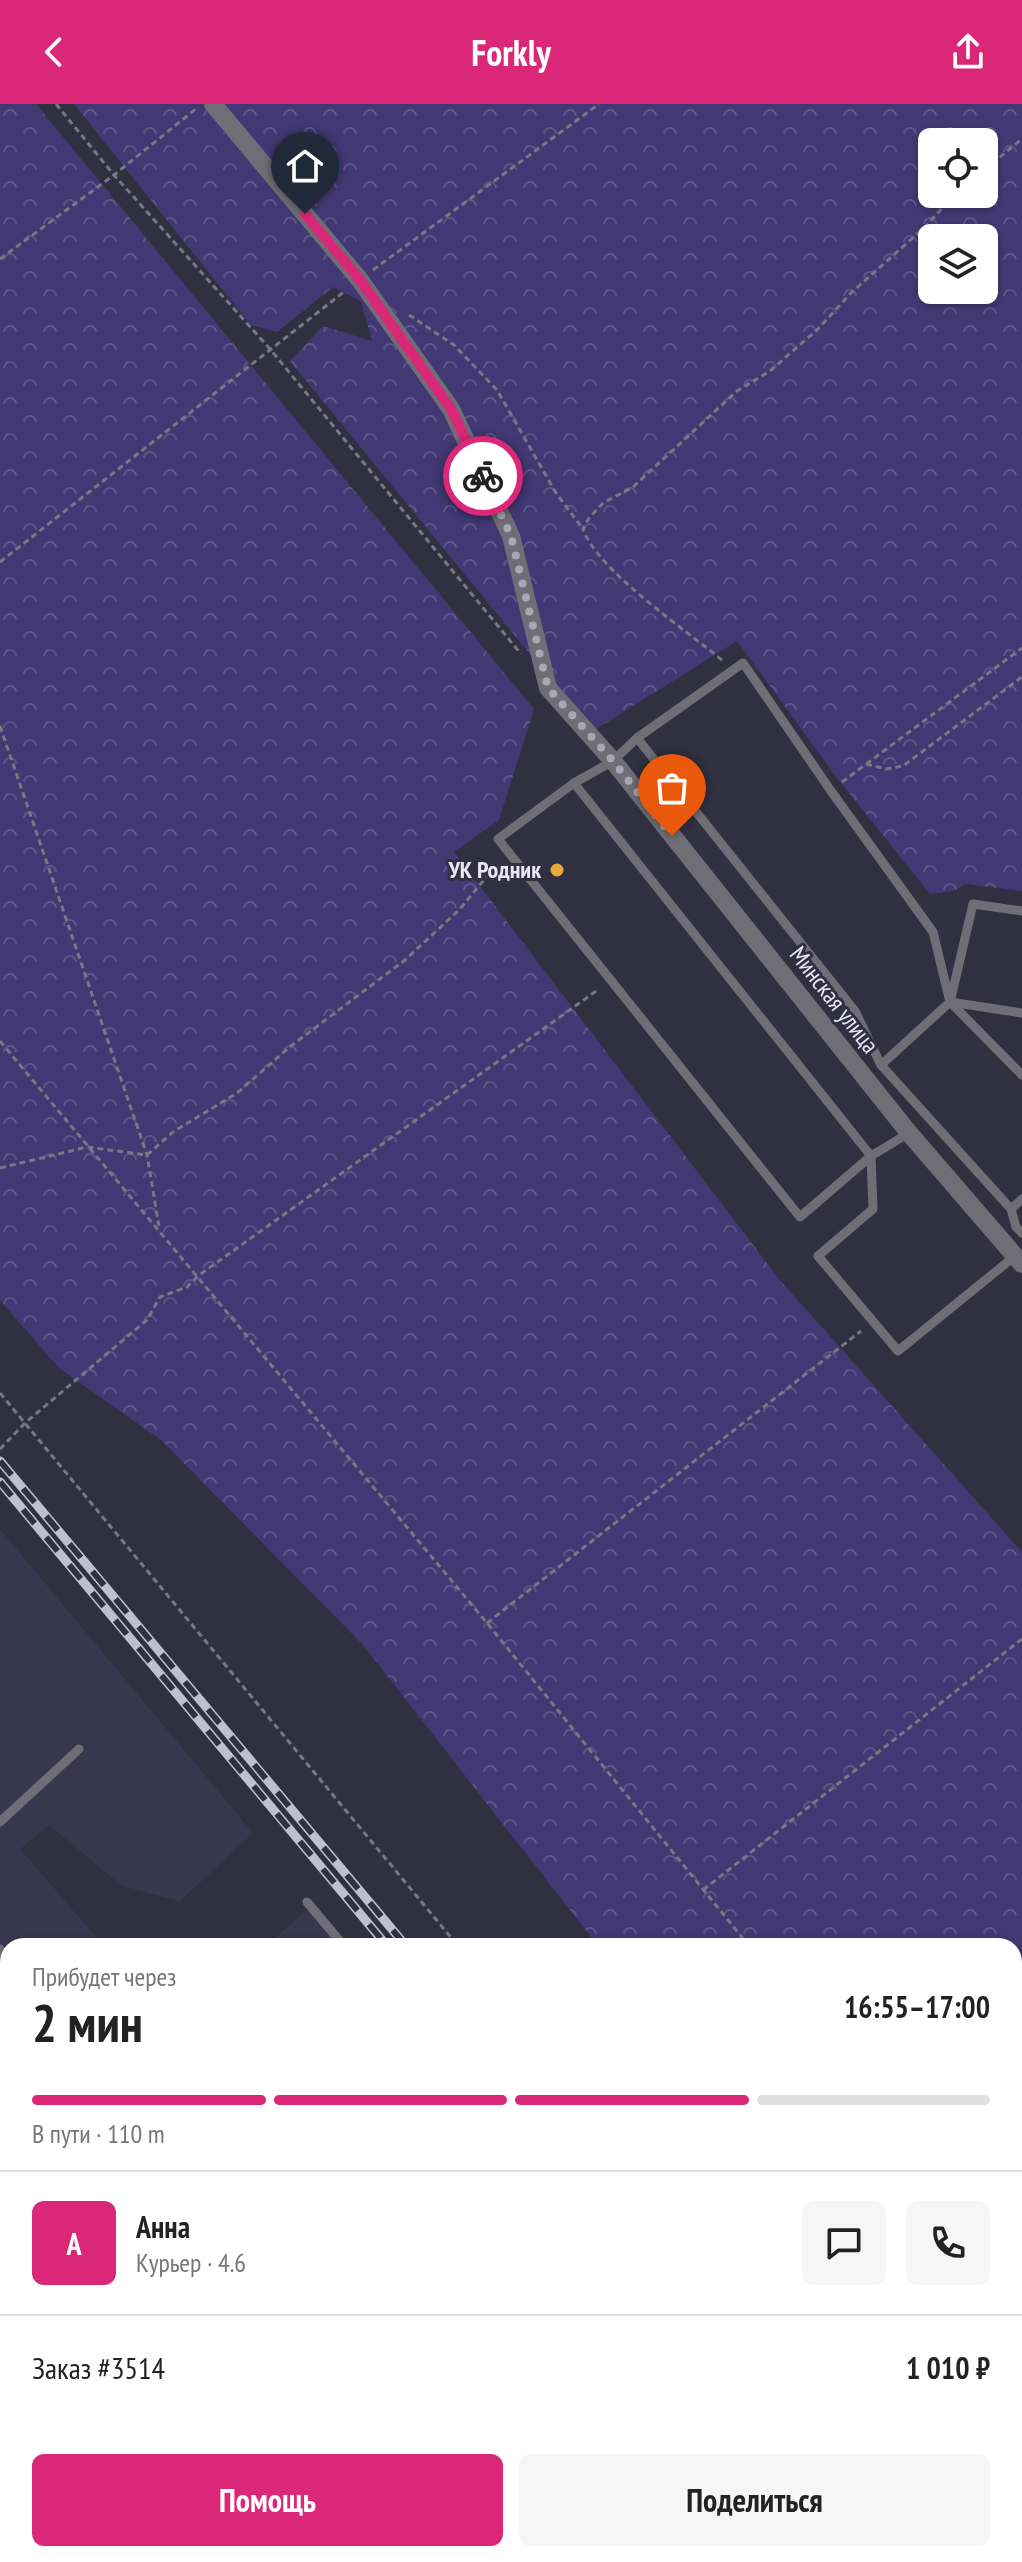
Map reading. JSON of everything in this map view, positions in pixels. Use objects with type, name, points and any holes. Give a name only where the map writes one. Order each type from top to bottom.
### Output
[{"type":"street","name":"Минская улица","points":[[213,104],[360,280],[451,409],[511,536],[548,688],[613,761],[909,1133],[1018,1260]]},
{"type":"lane","points":[[909,1133],[871,1156],[800,1217],[498,839],[574,783],[613,761],[637,738],[743,663],[933,932],[950,1002],[1022,1075]]},
{"type":"lane","points":[[637,738],[855,1011],[881,1065],[1011,1209],[1016,1227],[1022,1233]]},
{"type":"lane","points":[[574,783],[871,1156],[873,1209],[818,1256],[898,1351],[1018,1260]]},
{"type":"lane","points":[[881,1065],[950,1002],[973,904],[1022,911]]},
{"type":"lane","points":[[950,1002],[1022,1013]]},
{"type":"lane","points":[[1011,1209],[1022,1199]]},
{"type":"lane","points":[[0,1822],[79,1749]]},
{"type":"lane","points":[[307,1902],[337,1938]]},
{"type":"path","points":[[56,104],[114,175],[270,349],[529,664]]},
{"type":"path","points":[[0,259],[114,175],[201,104]]},
{"type":"path","points":[[0,562],[360,280],[599,104]]},
{"type":"path","points":[[998,159],[1022,139]]},
{"type":"path","points":[[583,529],[603,503],[633,487],[737,391],[770,371],[818,329],[851,293],[942,208]]},
{"type":"path","points":[[409,315],[454,345],[497,390],[556,493],[583,529],[586,539],[608,565],[734,670]]},
{"type":"path","points":[[831,791],[1022,648]]},
{"type":"path","points":[[866,764],[886,769],[903,766],[1022,677]]},
{"type":"path","points":[[0,726],[147,1155],[160,1230]]},
{"type":"path","points":[[0,1168],[87,1147],[147,1155],[173,1132],[237,1093],[291,1046],[405,960],[459,910],[508,851]]},
{"type":"path","points":[[0,1449],[25,1423],[147,1320],[160,1297],[187,1287],[198,1276],[611,980]]},
{"type":"path","points":[[0,1041],[487,1623],[742,1938]]},
{"type":"path","points":[[487,1623],[873,1321]]},
{"type":"path","points":[[0,1393],[451,1938]]},
{"type":"path","points":[[703,1890],[1022,1639]]},
{"type":"shaded area","points":[[0,1529],[253,1833],[180,1901],[122,1886],[49,1825],[20,1849],[97,1938],[0,1938]]},
{"type":"shaded area","points":[[308,1909],[332,1938],[275,1938]]},
{"type":"green space","points":[[0,104],[36,104],[534,709],[499,820],[454,852],[779,1279],[1022,1552],[1022,1938],[592,1938],[364,1646],[161,1440],[59,1368],[0,1300]]},
{"type":"green space","points":[[74,104],[1022,104],[1022,891],[965,884],[954,891],[930,894],[834,774],[737,641],[593,731],[290,361],[323,326],[372,341],[361,301],[333,287],[277,332],[251,325]]},
{"type":"railway","points":[[0,1461],[399,1938]]},
{"type":"railway","points":[[0,1482],[380,1938]]},
{"type":"way so far","points":[[483,476],[511,536],[548,688],[613,761],[672,836]]},
{"type":"place","name":"УК Родник","points":[[557,870]]},
{"type":"route","points":[[305,214],[360,280],[451,409],[483,476]]}]
